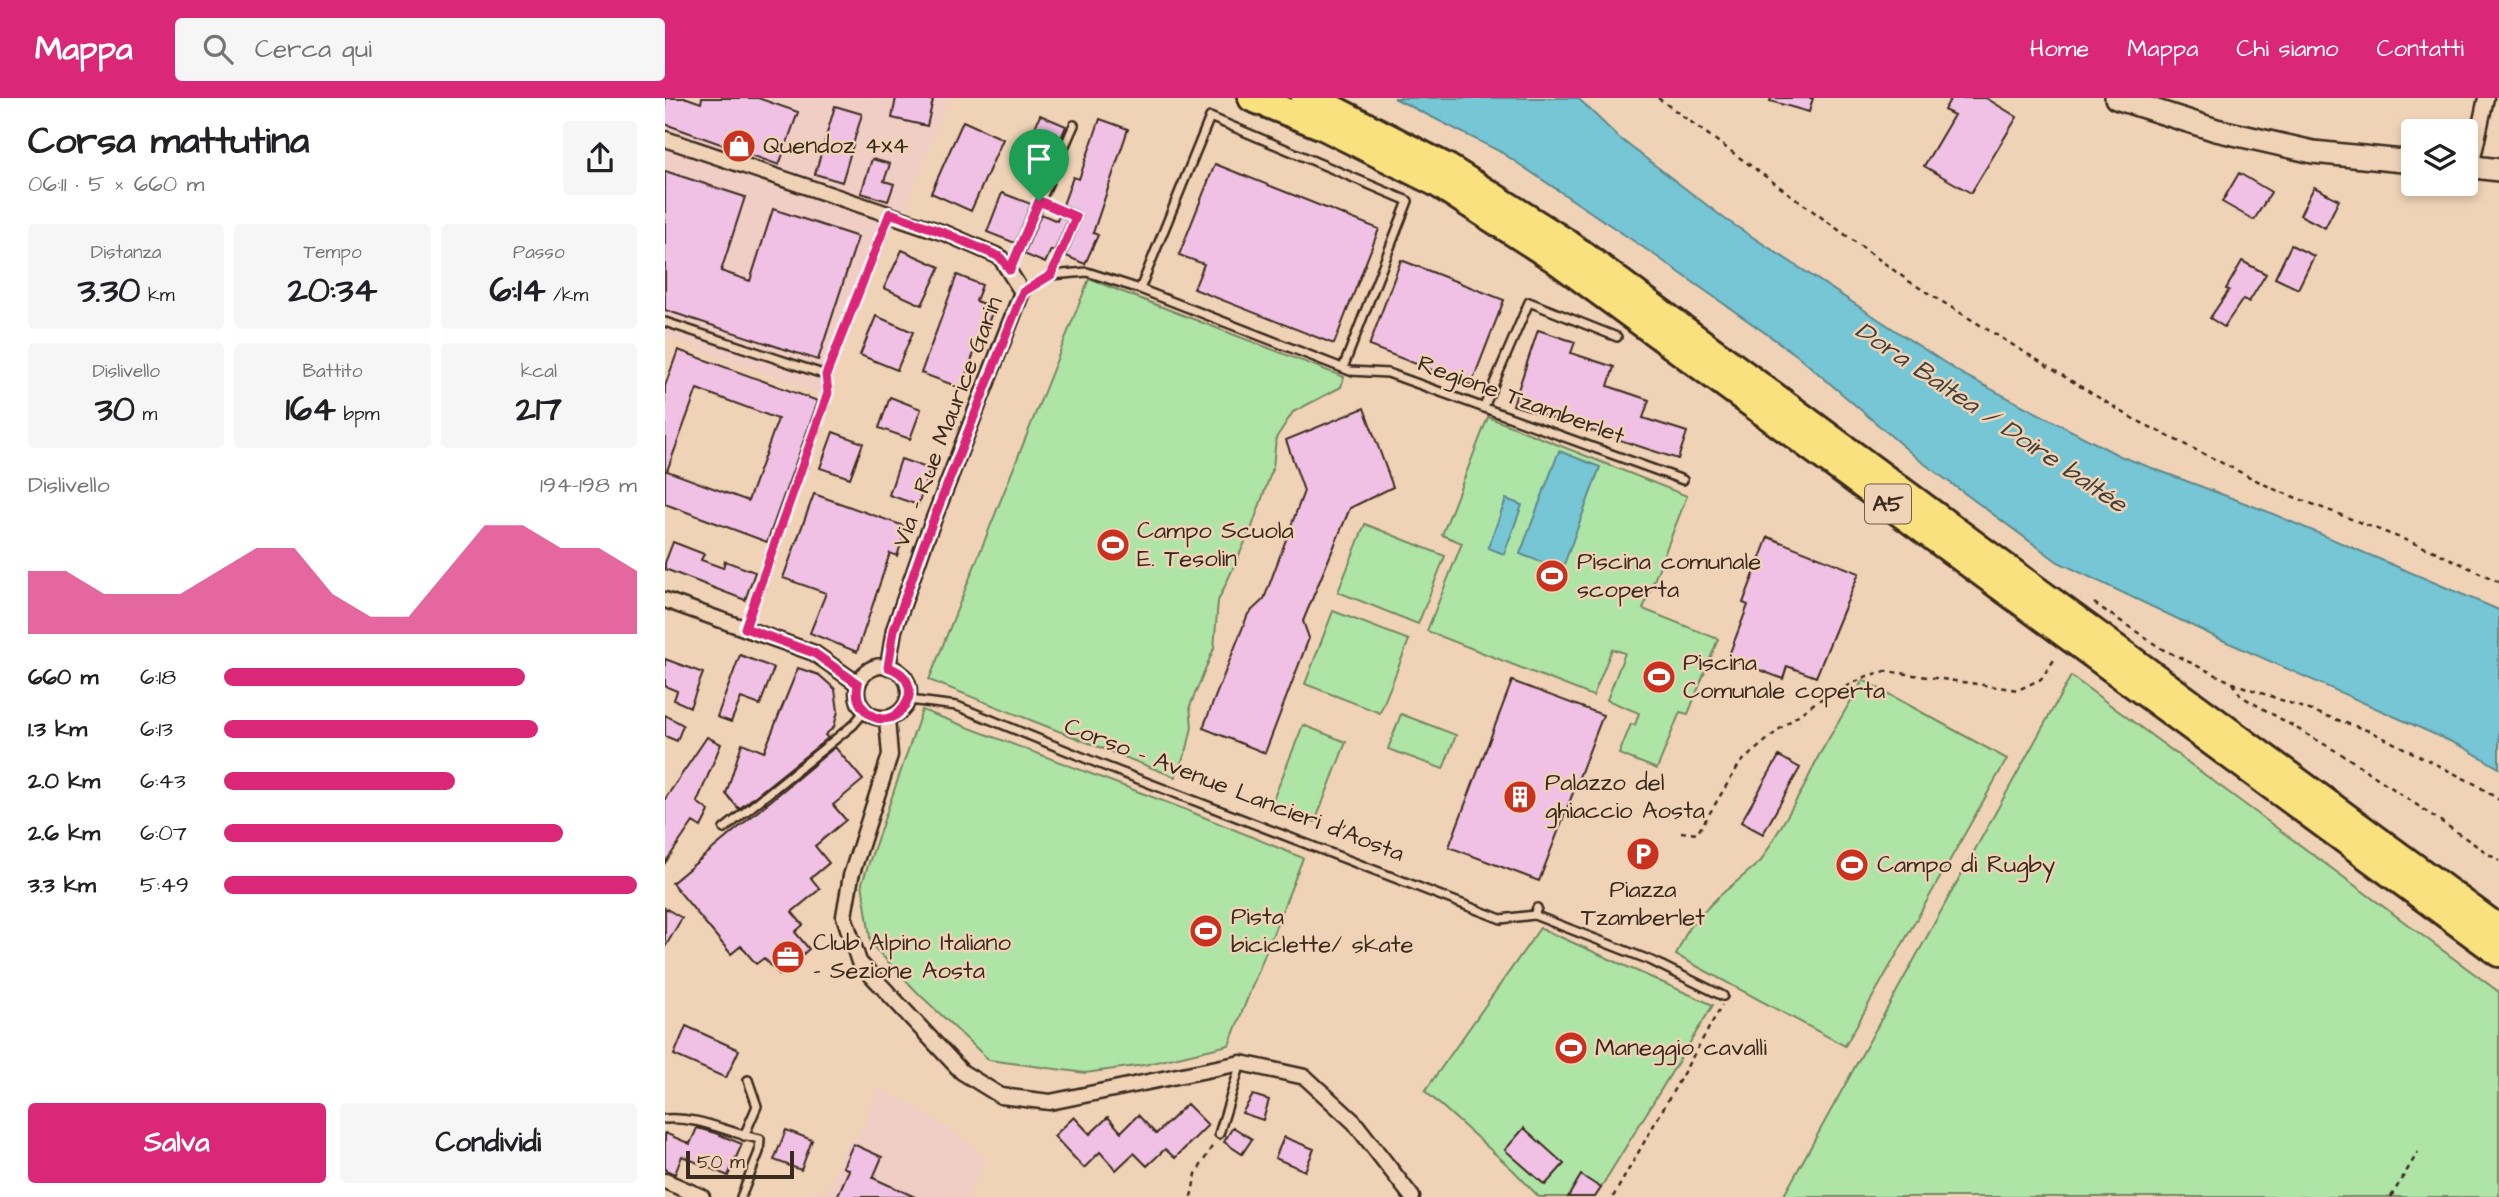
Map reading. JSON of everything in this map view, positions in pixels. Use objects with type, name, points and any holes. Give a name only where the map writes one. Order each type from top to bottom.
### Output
[{"type":"highway","name":"A5","points":[[1252,98],[1323,126],[1437,183],[1555,259],[2499,953]]},
{"type":"highway","name":"A5","points":[[1305,98],[1329,107],[1448,168],[1567,243],[2499,929]]},
{"type":"main road","points":[[2116,98],[2216,130],[2313,152],[2401,161]]},
{"type":"main road","points":[[2478,168],[2499,170]]},
{"type":"street","points":[[2478,129],[2486,98]]},
{"type":"street","name":"Via - Rue Maurice Garin","points":[[665,139],[947,234],[1000,257],[1023,292],[924,544],[894,630],[888,667]]},
{"type":"street","points":[[665,600],[814,653],[858,684]]},
{"type":"street","points":[[888,667],[897,670],[907,681],[909,700],[900,712],[887,719],[865,711],[858,700],[858,684],[870,669],[888,667]]},
{"type":"street","points":[[887,719],[890,755],[851,876],[844,916],[859,962],[962,1072],[1001,1096],[1050,1102],[1241,1063],[1305,1077],[1354,1122],[1412,1197]]},
{"type":"street","points":[[665,1181],[702,1197]]},
{"type":"lane","points":[[1140,289],[1210,117],[1408,201],[1343,368]]},
{"type":"lane","points":[[1010,270],[1074,125]]},
{"type":"lane","points":[[1039,201],[1076,217],[1051,275]]},
{"type":"lane","points":[[745,628],[828,393],[826,375],[890,213]]},
{"type":"lane","name":"Regione Tzamberlet","points":[[1023,292],[1051,275],[1087,272],[1140,289],[1343,368],[1388,373],[1683,480]]},
{"type":"lane","points":[[1484,407],[1529,302],[1617,337]]},
{"type":"lane","points":[[665,323],[826,375]]},
{"type":"lane","name":"Corso - Avenue Lancieri d'Aosta","points":[[909,700],[957,706],[1501,919],[1536,911],[1723,996]]},
{"type":"lane","points":[[724,829],[853,725],[865,711]]},
{"type":"lane","points":[[1219,1134],[1241,1063]]},
{"type":"lane","points":[[744,1136],[757,1107],[748,1080]]},
{"type":"lane","points":[[665,1119],[705,1121],[744,1136],[760,1139],[759,1152],[741,1197]]},
{"type":"path","points":[[1658,98],[1899,275],[2132,418],[2276,489],[2434,551],[2499,582]]},
{"type":"path","points":[[2094,603],[2162,649],[2233,683],[2372,732],[2477,785],[2499,800]]},
{"type":"path","points":[[1681,832],[1697,834],[1740,763],[1782,727],[1816,702],[1867,676],[1886,671],[2018,690],[2041,680],[2056,657]]},
{"type":"path","points":[[2233,683],[2241,696],[2349,758],[2499,861]]},
{"type":"path","points":[[1613,1197],[1721,1007],[1723,996]]},
{"type":"path","points":[[1191,1197],[1196,1174],[1219,1134]]},
{"type":"path","points":[[2391,1197],[2418,1152]]},
{"type":"shaded area","points":[[665,98],[949,98],[905,209],[889,232],[821,394],[665,336]]},
{"type":"shaded area","points":[[878,1088],[912,1105],[955,1133],[985,1158],[968,1197],[807,1197],[811,1190],[826,1196],[849,1138],[857,1141]]},
{"type":"green space","name":"Campo Scuola E. Tesolin","points":[[1089,279],[1344,377],[1341,387],[1293,412],[1276,438],[1273,467],[1252,527],[1218,601],[1214,648],[1190,706],[1192,727],[1187,749],[1175,777],[929,680]]},
{"type":"green space","name":"Piscina comunale scoperta","points":[[1488,417],[1687,496],[1643,609],[1718,639],[1688,714],[1680,712],[1657,769],[1619,754],[1631,724],[1635,725],[1639,713],[1607,700],[1625,653],[1612,649],[1593,696],[1427,631],[1462,543],[1442,535]]},
{"type":"green space","points":[[1365,524],[1445,556],[1418,624],[1338,592]]},
{"type":"green space","points":[[1333,611],[1409,640],[1380,713],[1305,684]]},
{"type":"green space","points":[[2071,676],[2499,992],[2499,1197],[1783,1197]]},
{"type":"green space","name":"Campo di Rugby","points":[[1863,680],[2007,759],[1845,1046],[1676,955],[1689,927],[1717,898],[1761,861]]},
{"type":"green space","points":[[922,710],[1184,809],[1303,858],[1229,1045],[1144,1065],[1085,1073],[989,1060],[871,944],[862,883]]},
{"type":"green space","points":[[1401,714],[1456,735],[1443,769],[1388,749]]},
{"type":"green space","points":[[1303,725],[1346,742],[1315,822],[1271,805]]},
{"type":"green space","name":"Maneggio cavalli","points":[[1540,928],[1713,1005],[1595,1197],[1539,1197],[1512,1169],[1425,1091]]},
{"type":"water","name":"Dora Baltea / Doire baltée","points":[[1394,98],[1578,98],[1618,137],[1725,219],[1962,374],[2120,456],[2266,511],[2499,610],[2499,768],[2463,747],[2220,639],[2058,562],[1918,459],[1798,356],[1656,256],[1501,152]]},
{"type":"water","points":[[1559,451],[1600,467],[1562,570],[1520,554]]},
{"type":"water","points":[[1506,499],[1522,505],[1504,554],[1488,548]]},
{"type":"building","points":[[665,98],[687,98],[701,103],[702,98],[758,98],[798,112],[779,165],[665,124]]},
{"type":"building","points":[[896,98],[933,100],[927,126],[892,118]]},
{"type":"building","points":[[1771,98],[1813,98],[1809,112],[1770,101]]},
{"type":"building","points":[[1951,98],[1986,98],[2017,117],[1971,193],[1924,166],[1954,115],[1944,110]]},
{"type":"building","points":[[835,106],[862,114],[842,182],[815,174]]},
{"type":"building","points":[[1040,115],[1066,126],[1049,168],[1023,158]]},
{"type":"building","points":[[1100,119],[1128,129],[1093,233],[1098,235],[1085,264],[1066,256],[1082,217],[1079,212],[1063,205],[1073,177],[1079,179]]},
{"type":"building","points":[[963,121],[1003,139],[971,211],[931,193]]},
{"type":"building","points":[[872,159],[890,164],[884,181],[894,184],[888,201],[861,193]]},
{"type":"building","points":[[1215,164],[1379,229],[1334,344],[1194,289],[1204,264],[1179,255]]},
{"type":"building","points":[[665,171],[745,197],[721,271],[750,281],[773,209],[858,237],[818,360],[665,310]]},
{"type":"building","points":[[2239,173],[2271,192],[2254,220],[2222,202]]},
{"type":"building","points":[[2314,187],[2339,200],[2325,228],[2300,215]]},
{"type":"building","points":[[1002,193],[1031,204],[1015,243],[987,232]]},
{"type":"building","points":[[1041,214],[1057,221],[1059,216],[1068,220],[1054,252],[1051,250],[1045,263],[1024,254]]},
{"type":"building","points":[[2291,245],[2314,256],[2298,289],[2275,278]]},
{"type":"building","points":[[902,250],[940,267],[922,305],[884,288]]},
{"type":"building","points":[[1401,260],[1504,300],[1471,385],[1369,346]]},
{"type":"building","points":[[2242,261],[2266,274],[2249,302],[2243,299],[2224,327],[2210,318],[2229,290],[2226,289]]},
{"type":"building","points":[[957,275],[982,285],[976,301],[994,308],[985,330],[983,329],[961,388],[921,373]]},
{"type":"building","points":[[876,316],[913,332],[897,370],[860,355]]},
{"type":"building","points":[[1538,330],[1575,342],[1571,353],[1614,367],[1608,386],[1649,400],[1643,418],[1687,432],[1678,459],[1513,405]]},
{"type":"building","points":[[678,350],[818,401],[767,542],[665,504],[665,386]],"holes":[[[697,389],[778,419],[748,501],[667,471]]]},
{"type":"building","points":[[890,397],[921,409],[910,439],[879,428]]},
{"type":"building","points":[[1364,408],[1393,487],[1350,508],[1303,621],[1309,638],[1265,753],[1203,728],[1248,614],[1264,599],[1304,491],[1286,440]]},
{"type":"building","points":[[833,432],[863,443],[850,478],[820,468]]},
{"type":"building","points":[[901,459],[930,469],[918,505],[889,495]]},
{"type":"building","points":[[814,494],[907,527],[897,556],[890,553],[857,652],[810,633],[826,593],[783,578]]},
{"type":"building","points":[[1768,537],[1859,573],[1816,677],[1787,666],[1783,679],[1728,658],[1748,605],[1743,603]]},
{"type":"building","points":[[673,542],[704,554],[701,560],[723,568],[725,561],[755,572],[745,600],[665,569]]},
{"type":"building","points":[[740,655],[774,668],[760,705],[741,698],[731,722],[717,717]]},
{"type":"building","points":[[665,659],[703,673],[690,707],[674,700],[677,691],[665,686]]},
{"type":"building","points":[[798,668],[819,675],[835,689],[838,711],[834,727],[825,735],[828,738],[739,809],[726,794],[742,743],[764,752]]},
{"type":"building","name":"Palazzo del ghiaccio Aosta","points":[[1512,681],[1603,715],[1539,881],[1449,847]]},
{"type":"building","points":[[665,715],[683,725],[677,741],[665,736]]},
{"type":"building","points":[[707,737],[721,744],[697,802],[709,811],[701,827],[693,822],[665,863],[665,799]]},
{"type":"building","points":[[835,747],[863,780],[833,805],[846,820],[815,846],[829,863],[811,878],[820,889],[792,912],[803,925],[795,932],[809,949],[780,975],[764,958],[756,964],[741,946],[731,954],[672,883]]},
{"type":"building","points":[[1779,756],[1800,768],[1763,834],[1741,822]]},
{"type":"building","points":[[665,908],[682,918],[665,947]]},
{"type":"building","points":[[686,1026],[739,1050],[726,1078],[674,1055]]},
{"type":"building","points":[[1253,1095],[1269,1100],[1263,1120],[1242,1113]]},
{"type":"building","points":[[1187,1104],[1208,1125],[1175,1158],[1165,1149],[1147,1166],[1134,1153],[1116,1170],[1100,1152],[1084,1168],[1054,1136],[1074,1117],[1090,1134],[1108,1117],[1121,1132],[1138,1115],[1156,1134]]},
{"type":"building","points":[[1233,1127],[1252,1139],[1242,1154],[1224,1142]]},
{"type":"building","points":[[697,1128],[742,1144],[728,1176],[682,1156],[675,1174],[665,1170],[665,1133],[690,1144]]},
{"type":"building","points":[[1524,1128],[1564,1164],[1545,1185],[1505,1150]]},
{"type":"building","points":[[786,1130],[812,1140],[801,1170],[774,1160]]},
{"type":"building","points":[[1284,1137],[1314,1149],[1305,1171],[1275,1158]]},
{"type":"building","points":[[853,1144],[882,1157],[873,1178],[915,1197],[837,1197],[849,1170],[843,1167]]},
{"type":"building","points":[[1581,1175],[1601,1188],[1595,1197],[1568,1197]]},
{"type":"place","name":"Quendoz 4x4","points":[[739,146]]},
{"type":"place","name":"Campo Scuola E. Tesolin","points":[[1113,545]]},
{"type":"place","name":"Piscina comunale scoperta","points":[[1552,576]]},
{"type":"place","name":"Piscina Comunale coperta","points":[[1659,677]]},
{"type":"place","name":"Palazzo del ghiaccio Aosta","points":[[1520,797]]},
{"type":"place","name":"Piazza Tzamberlet","points":[[1643,854]]},
{"type":"place","name":"Campo di Rugby","points":[[1852,865]]},
{"type":"place","name":"Pista biciclette/ skate","points":[[1206,931]]},
{"type":"place","name":"Club Alpino Italiano - Sezione Aosta","points":[[788,957]]},
{"type":"place","name":"Maneggio cavalli","points":[[1571,1048]]},
{"type":"route","points":[[1039,201],[1076,217],[1051,275],[1023,292],[924,544],[894,630],[888,667],[903,674],[909,689],[909,700],[905,708],[895,716],[882,719],[868,714],[862,707],[858,700],[858,684],[814,653],[745,628],[828,393],[826,375],[890,213],[1000,257],[1010,270],[1039,201]]}]
